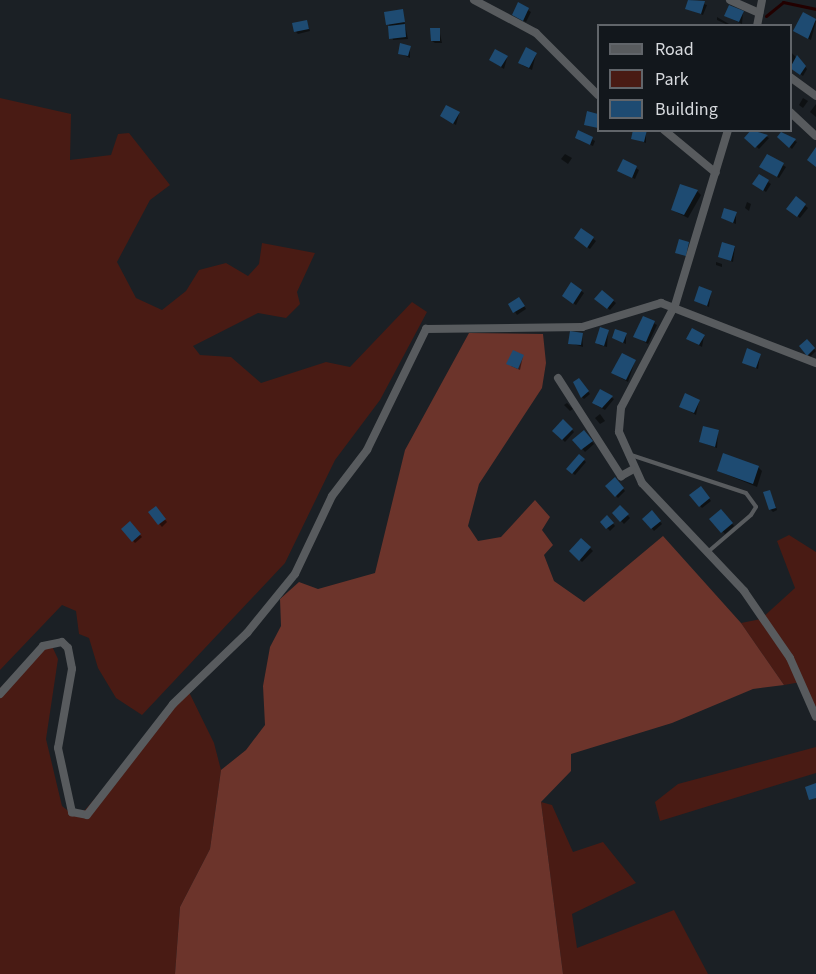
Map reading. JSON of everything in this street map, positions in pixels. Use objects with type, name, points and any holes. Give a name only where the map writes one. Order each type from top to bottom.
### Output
[{"type":"street","points":[[474,0],[536,33],[597,94]]},
{"type":"street","points":[[730,0],[759,13]]},
{"type":"street","points":[[757,24],[762,0]]},
{"type":"street","points":[[792,78],[816,96]]},
{"type":"street","points":[[792,114],[816,136]]},
{"type":"street","points":[[666,132],[716,173]]},
{"type":"street","points":[[727,132],[675,305],[621,408],[619,432],[632,470],[709,551],[790,658],[816,717]]},
{"type":"street","points":[[0,694],[43,646],[62,642],[68,648],[72,669],[58,748],[72,812],[87,815],[172,704],[246,633],[295,574],[332,496],[367,450],[426,328],[604,325],[659,303],[675,305],[816,363]]},
{"type":"street","points":[[558,378],[621,476],[632,470]]},
{"type":"lane","points":[[626,453],[746,493],[756,507],[752,515],[709,551]]},
{"type":"green space","points":[[0,98],[71,114],[70,160],[111,155],[118,134],[129,133],[170,185],[150,200],[117,262],[136,298],[162,310],[186,291],[199,270],[226,263],[248,276],[259,264],[262,243],[315,253],[297,292],[300,304],[286,318],[258,313],[193,346],[200,355],[231,357],[261,383],[326,362],[350,367],[412,302],[427,312],[380,400],[335,460],[285,563],[142,715],[116,698],[98,668],[89,638],[79,634],[76,611],[62,605],[0,670]]},
{"type":"green space","points":[[789,535],[816,552],[816,707],[801,682],[784,685],[741,623],[761,619],[795,588],[777,541]]},
{"type":"green space","points":[[51,644],[58,659],[46,739],[62,806],[72,814],[85,810],[188,690],[214,743],[221,770],[210,849],[180,907],[175,974],[0,974],[0,688]]},
{"type":"green space","points":[[816,747],[816,773],[660,821],[655,802],[678,784]]},
{"type":"green space","points":[[541,802],[552,805],[573,852],[603,842],[636,883],[572,914],[577,948],[674,910],[708,974],[563,974]]},
{"type":"shaded area","points":[[469,333],[543,334],[546,363],[542,388],[479,484],[468,526],[478,541],[501,537],[535,500],[550,517],[542,530],[553,545],[544,555],[554,581],[584,602],[663,536],[741,623],[784,685],[753,689],[672,723],[571,754],[571,771],[541,802],[563,974],[175,974],[180,907],[210,849],[221,770],[246,750],[265,725],[263,686],[270,647],[281,626],[280,599],[299,582],[318,589],[375,573],[405,450]]},
{"type":"building","points":[[688,0],[705,1],[701,14],[685,9]]},
{"type":"building","points":[[518,2],[529,8],[523,21],[512,15]]},
{"type":"building","points":[[729,5],[744,11],[739,22],[724,16]]},
{"type":"building","points":[[403,9],[405,22],[386,25],[384,12]]},
{"type":"building","points":[[803,12],[816,19],[808,39],[793,31]]},
{"type":"building","points":[[307,20],[309,29],[294,32],[292,23]]},
{"type":"building","points":[[405,24],[406,37],[389,39],[388,26]]},
{"type":"building","points":[[430,28],[440,28],[440,41],[431,41]]},
{"type":"building","points":[[400,43],[411,46],[408,56],[398,54]]},
{"type":"building","points":[[526,47],[537,53],[529,68],[518,63]]},
{"type":"building","points":[[495,49],[508,56],[501,67],[489,60]]},
{"type":"building","points":[[797,55],[806,66],[800,75],[792,69]]},
{"type":"building","points":[[446,105],[460,112],[453,124],[440,116]]},
{"type":"building","points":[[587,111],[597,114],[597,128],[584,125]]},
{"type":"building","points":[[578,130],[593,137],[590,145],[575,138]]},
{"type":"building","points":[[633,132],[646,132],[644,142],[631,139]]},
{"type":"building","points":[[749,132],[768,135],[755,148],[744,138]]},
{"type":"building","points":[[781,132],[796,139],[789,148],[777,137]]},
{"type":"building","points":[[816,147],[816,167],[807,160]]},
{"type":"building","points":[[767,154],[784,163],[777,177],[759,167]]},
{"type":"building","points":[[623,159],[637,166],[632,178],[617,171]]},
{"type":"building","points":[[759,174],[769,180],[763,191],[752,184]]},
{"type":"building","points":[[680,184],[698,190],[684,215],[671,210]]},
{"type":"building","points":[[796,196],[806,204],[797,217],[786,209]]},
{"type":"building","points":[[724,208],[737,212],[733,223],[721,218]]},
{"type":"building","points":[[581,228],[594,237],[587,248],[574,238]]},
{"type":"building","points":[[679,239],[689,242],[686,256],[675,253]]},
{"type":"building","points":[[722,242],[735,246],[731,261],[718,257]]},
{"type":"building","points":[[571,282],[582,290],[573,304],[562,296]]},
{"type":"building","points":[[699,286],[712,291],[707,306],[694,301]]},
{"type":"building","points":[[602,290],[614,300],[607,309],[594,299]]},
{"type":"building","points":[[519,297],[525,306],[513,313],[508,304]]},
{"type":"building","points":[[643,316],[655,321],[646,342],[633,337]]},
{"type":"building","points":[[600,327],[609,330],[604,346],[595,343]]},
{"type":"building","points":[[692,328],[705,335],[699,345],[686,339]]},
{"type":"building","points":[[615,329],[627,333],[623,343],[612,338]]},
{"type":"building","points":[[570,331],[583,333],[581,345],[568,344]]},
{"type":"building","points":[[807,339],[815,348],[807,356],[799,346]]},
{"type":"building","points":[[747,348],[761,354],[756,368],[742,363]]},
{"type":"building","points":[[513,350],[524,355],[518,369],[506,364]]},
{"type":"building","points":[[622,353],[636,360],[626,380],[611,373]]},
{"type":"building","points":[[579,378],[589,391],[581,398],[573,382]]},
{"type":"building","points":[[600,389],[613,396],[602,408],[592,403]]},
{"type":"building","points":[[685,393],[700,400],[694,413],[679,407]]},
{"type":"building","points":[[563,419],[573,429],[562,440],[552,431]]},
{"type":"building","points":[[703,426],[719,430],[715,447],[699,442]]},
{"type":"building","points":[[584,430],[593,441],[581,450],[572,440]]},
{"type":"building","points":[[723,453],[759,466],[753,484],[717,471]]},
{"type":"building","points":[[579,454],[585,459],[572,474],[566,469]]},
{"type":"building","points":[[615,477],[624,488],[615,497],[605,486]]},
{"type":"building","points":[[701,486],[710,498],[699,507],[689,495]]},
{"type":"building","points":[[770,490],[776,508],[769,510],[763,492]]},
{"type":"building","points":[[620,505],[629,514],[620,522],[612,513]]},
{"type":"building","points":[[156,506],[166,519],[158,525],[148,512]]},
{"type":"building","points":[[721,509],[733,523],[721,533],[709,519]]},
{"type":"building","points":[[652,510],[661,521],[651,529],[642,519]]},
{"type":"building","points":[[607,515],[614,523],[606,529],[600,522]]},
{"type":"building","points":[[130,521],[141,534],[132,542],[121,529]]},
{"type":"building","points":[[581,538],[591,547],[579,561],[569,551]]},
{"type":"building","points":[[816,783],[816,798],[809,800],[805,787]]},
{"type":"waterway","points":[[766,16],[783,2],[816,9]]}]
